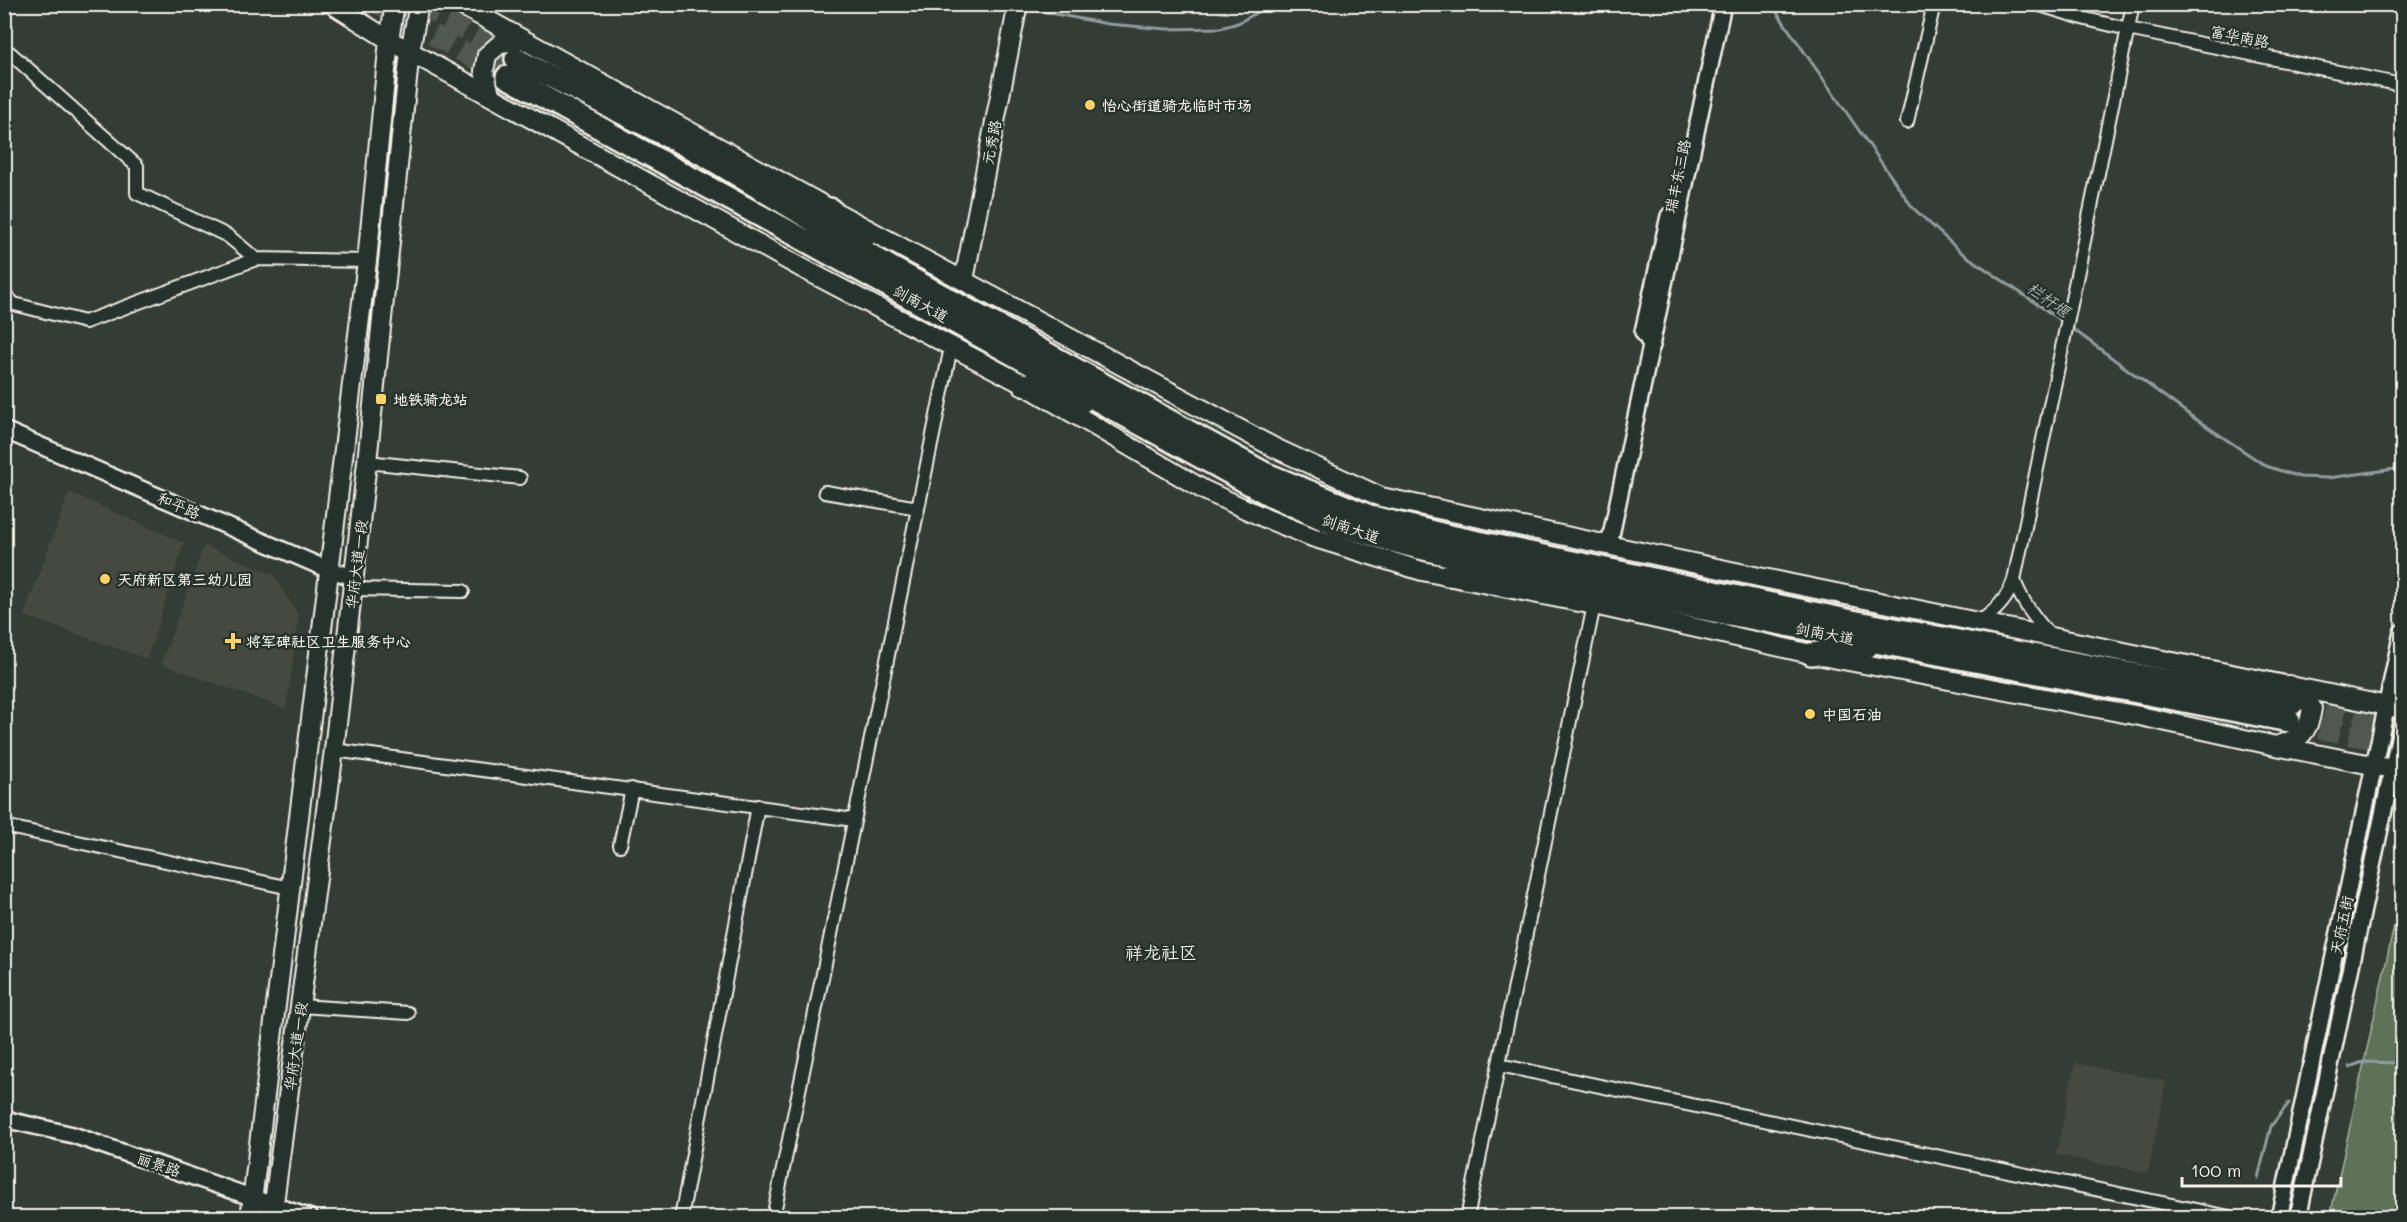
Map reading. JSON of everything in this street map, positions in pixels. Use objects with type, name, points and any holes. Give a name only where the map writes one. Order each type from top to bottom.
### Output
[{"type":"highway","name":"剑南大道","points":[[515,59],[706,156],[890,267],[1264,473],[1372,517],[1445,536],[1852,621],[2290,703]]},
{"type":"highway","name":"剑南大道","points":[[515,59],[1120,411],[1270,495],[1334,524],[1403,544],[1613,590],[1889,645],[2290,703]]},
{"type":"highway","points":[[830,209],[890,267]]},
{"type":"highway","points":[[1023,384],[1120,411]]},
{"type":"highway","points":[[1448,575],[1485,572],[1545,583],[1613,590]]},
{"type":"highway","points":[[1811,654],[1889,645]]},
{"type":"main road","points":[[332,4],[389,40],[791,262],[1023,384],[1204,490],[1265,518],[1347,549],[1422,571],[1593,605],[1811,654],[2140,716],[2398,770]]},
{"type":"main road","points":[[250,1218],[367,261],[389,40],[395,4]]},
{"type":"main road","name":"华府大道一段","points":[[273,1211],[334,750],[410,51],[419,4]]},
{"type":"main road","points":[[459,4],[515,59],[830,209],[1275,448],[1381,497],[2049,635],[2290,703],[2394,707]]},
{"type":"main road","name":"元秀路","points":[[958,277],[1011,12]]},
{"type":"main road","points":[[490,94],[484,70],[487,55],[501,44],[515,59]]},
{"type":"main road","points":[[2276,746],[2296,740],[2309,726],[2312,708],[2305,699],[2290,703]]},
{"type":"street","name":"瑞丰东三路","points":[[1652,346],[1643,332],[1714,4]]},
{"type":"street","points":[[1609,545],[1723,4]]},
{"type":"street","points":[[1907,122],[1934,4]]},
{"type":"street","name":"富华南路","points":[[2037,4],[2086,20],[2403,85]]},
{"type":"street","points":[[1979,622],[1992,613],[2010,591],[2014,580],[2133,4]]},
{"type":"street","points":[[4,59],[10,52],[137,165],[137,193],[228,236],[256,259]]},
{"type":"street","points":[[4,294],[14,304],[85,322],[256,259],[367,261]]},
{"type":"street","points":[[773,1218],[951,347]]},
{"type":"street","name":"和平路","points":[[4,430],[329,570],[353,583]]},
{"type":"street","points":[[367,462],[520,478]]},
{"type":"street","points":[[825,492],[918,508]]},
{"type":"street","points":[[2014,580],[2018,592],[2049,635]]},
{"type":"street","points":[[353,583],[463,591]]},
{"type":"street","points":[[1467,1218],[1593,605]]},
{"type":"street","name":"天府五街","points":[[2279,1218],[2375,766],[2394,707],[2403,632]]},
{"type":"street","name":"天府五街","points":[[2298,1218],[2398,770],[2403,724]]},
{"type":"street","points":[[334,750],[854,820]]},
{"type":"street","points":[[620,844],[632,789]]},
{"type":"street","points":[[681,1218],[758,806]]},
{"type":"street","points":[[4,826],[290,888]]},
{"type":"street","points":[[300,1006],[408,1013]]},
{"type":"street","points":[[1498,1065],[2234,1218]]},
{"type":"street","name":"丽景路","points":[[4,1119],[73,1135],[253,1197],[273,1211],[311,1218]]},
{"type":"shaded area","name":"天府新区第三幼儿园","points":[[69,492],[184,543],[147,659],[24,615]]},
{"type":"shaded area","name":"将军碑社区卫生服务中心","points":[[204,545],[274,575],[299,617],[286,709],[161,664]]},
{"type":"shaded area","points":[[2075,1063],[2166,1081],[2148,1173],[2056,1155]]},
{"type":"green space","points":[[2402,890],[2402,1217],[2330,1217]]},
{"type":"waterway","name":"栏杆堰","points":[[1023,8],[1108,24],[1167,29],[1220,28],[1238,23],[1272,4]]},
{"type":"waterway","name":"栏杆堰","points":[[1771,4],[1913,208],[1962,253],[2065,323]]},
{"type":"waterway","name":"栏杆堰","points":[[2070,327],[2191,416],[2266,466],[2300,477],[2328,478],[2402,468]]},
{"type":"waterway","points":[[2349,1067],[2363,1062],[2402,1063]]},
{"type":"waterway","points":[[2258,1178],[2271,1126],[2289,1103]]},
{"type":"tunnel","points":[[379,4],[507,77]]},
{"type":"tunnel","points":[[421,4],[516,59]]},
{"type":"tunnel","points":[[2294,705],[2402,727]]},
{"type":"tunnel","points":[[2289,722],[2402,745]]},
{"type":"place","name":"怡心街道骑龙临时市场","points":[[1090,105]]},
{"type":"place","name":"地铁骑龙站","points":[[381,399]]},
{"type":"place","name":"天府新区第三幼儿园","points":[[105,579]]},
{"type":"place","name":"将军碑社区卫生服务中心","points":[[233,641]]},
{"type":"place","name":"中国石油","points":[[1810,714]]},
{"type":"district","name":"祥龙社区","points":[[1161,952]]}]
